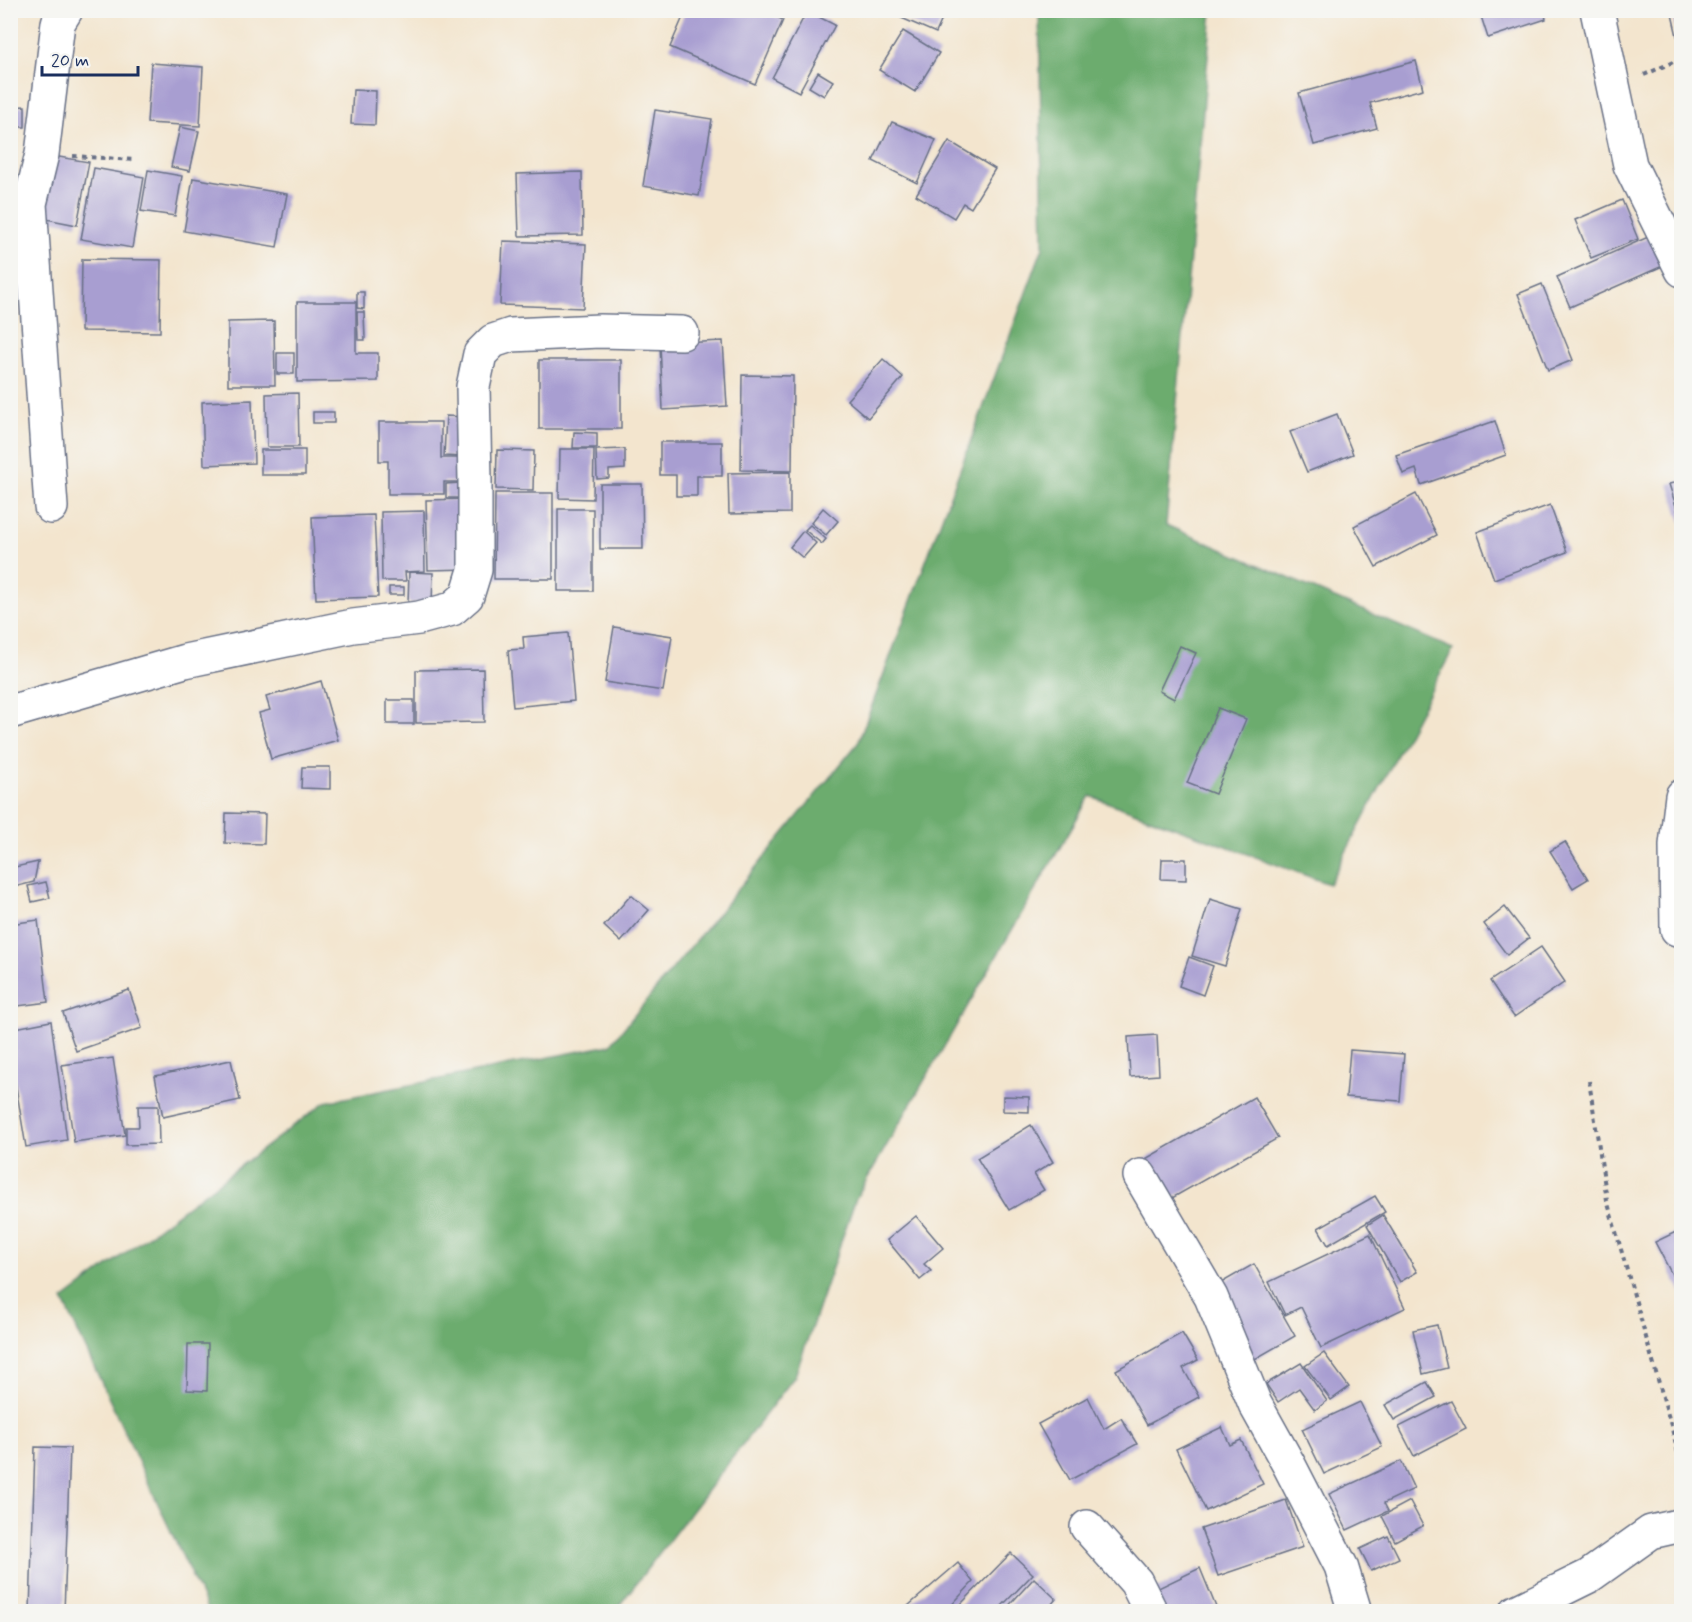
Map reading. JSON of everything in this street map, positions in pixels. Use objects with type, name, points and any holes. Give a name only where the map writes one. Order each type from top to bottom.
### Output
[{"type":"street","points":[[51,507],[30,204],[42,154],[58,23],[66,10]]},
{"type":"street","points":[[1597,10],[1630,165],[1682,270]]},
{"type":"street","points":[[10,712],[185,661],[353,626],[419,618],[452,609],[467,596],[475,570],[473,387],[480,354],[493,341],[511,335],[600,331],[682,333]]},
{"type":"street","points":[[1677,929],[1676,845],[1682,796]]},
{"type":"street","points":[[1140,1176],[1211,1297],[1255,1404],[1341,1566],[1356,1611]]},
{"type":"street","points":[[1516,1611],[1589,1576],[1651,1532],[1682,1525]]},
{"type":"street","points":[[1087,1527],[1136,1582],[1151,1611]]},
{"type":"path","points":[[1614,88],[1682,58]]},
{"type":"path","points":[[42,154],[134,160]]},
{"type":"path","points":[[1589,1081],[1607,1200],[1682,1469]]},
{"type":"green space","points":[[1039,11],[1212,11],[1166,525],[1453,649],[1329,884],[1090,796],[856,1198],[795,1376],[615,1611],[208,1611],[63,1300],[325,1102],[610,1045],[858,743],[1043,247]]},
{"type":"building","points":[[686,10],[762,10],[783,20],[755,84],[670,47]]},
{"type":"building","points":[[891,10],[946,10],[936,33],[890,13]]},
{"type":"building","points":[[1479,10],[1544,10],[1546,19],[1488,38]]},
{"type":"building","points":[[1671,10],[1682,10],[1682,35],[1677,36]]},
{"type":"building","points":[[807,11],[835,25],[799,92],[772,78]]},
{"type":"building","points":[[903,31],[939,53],[915,92],[879,70]]},
{"type":"building","points":[[1416,61],[1423,89],[1370,103],[1377,128],[1314,145],[1299,93]]},
{"type":"building","points":[[151,63],[203,67],[200,126],[147,123]]},
{"type":"building","points":[[818,72],[833,81],[824,96],[809,87]]},
{"type":"building","points":[[353,90],[376,91],[375,125],[351,124]]},
{"type":"building","points":[[25,106],[25,127],[10,127],[10,107]]},
{"type":"building","points":[[655,110],[712,119],[699,196],[643,186]]},
{"type":"building","points":[[892,122],[936,140],[917,183],[873,161]]},
{"type":"building","points":[[180,127],[199,131],[190,171],[171,167]]},
{"type":"building","points":[[949,141],[995,169],[971,208],[963,203],[954,218],[916,195]]},
{"type":"building","points":[[53,156],[89,162],[77,225],[41,218]]},
{"type":"building","points":[[94,168],[144,177],[132,248],[81,239]]},
{"type":"building","points":[[148,170],[182,176],[175,216],[141,211]]},
{"type":"building","points":[[582,172],[583,235],[519,236],[517,174]]},
{"type":"building","points":[[193,178],[287,194],[277,247],[184,231]]},
{"type":"building","points":[[1622,200],[1638,239],[1591,258],[1575,220]]},
{"type":"building","points":[[1655,234],[1667,264],[1570,307],[1557,277]]},
{"type":"building","points":[[503,241],[586,244],[583,308],[500,305]]},
{"type":"building","points":[[82,259],[161,260],[160,332],[81,331]]},
{"type":"building","points":[[1542,284],[1573,360],[1548,370],[1518,294]]},
{"type":"building","points":[[357,292],[364,292],[364,309],[357,308]]},
{"type":"building","points":[[297,302],[356,302],[356,353],[378,353],[378,381],[297,382]]},
{"type":"building","points":[[357,312],[364,312],[365,340],[358,340]]},
{"type":"building","points":[[274,321],[275,385],[228,385],[228,322]]},
{"type":"building","points":[[723,341],[727,406],[663,410],[660,344]]},
{"type":"building","points":[[277,353],[294,353],[294,374],[277,374]]},
{"type":"building","points":[[883,359],[903,377],[868,418],[847,400]]},
{"type":"building","points":[[539,360],[621,360],[621,429],[539,429]]},
{"type":"building","points":[[742,375],[793,376],[792,471],[741,470]]},
{"type":"building","points":[[298,393],[299,447],[267,447],[266,394]]},
{"type":"building","points":[[252,400],[254,463],[204,465],[202,402]]},
{"type":"building","points":[[313,412],[334,412],[334,423],[313,423]]},
{"type":"building","points":[[1337,414],[1353,454],[1307,472],[1290,432]]},
{"type":"building","points":[[446,416],[464,417],[463,457],[444,456]]},
{"type":"building","points":[[1495,421],[1506,455],[1421,485],[1416,469],[1403,474],[1396,455]]},
{"type":"building","points":[[379,422],[441,422],[441,458],[464,458],[464,482],[444,482],[444,494],[388,494],[388,461],[379,461]]},
{"type":"building","points":[[574,432],[597,433],[597,448],[573,448]]},
{"type":"building","points":[[660,442],[722,442],[722,476],[697,476],[697,496],[676,496],[676,475],[660,475]]},
{"type":"building","points":[[560,449],[594,449],[593,499],[559,498]]},
{"type":"building","points":[[625,449],[625,469],[609,470],[609,478],[597,479],[596,450]]},
{"type":"building","points":[[261,450],[305,450],[305,475],[261,475]]},
{"type":"building","points":[[497,450],[534,451],[533,490],[496,489]]},
{"type":"building","points":[[790,472],[790,513],[729,514],[728,473]]},
{"type":"building","points":[[1682,481],[1682,522],[1681,522],[1669,484]]},
{"type":"building","points":[[460,483],[460,498],[446,498],[446,484]]},
{"type":"building","points":[[600,484],[642,484],[643,549],[600,549]]},
{"type":"building","points":[[495,493],[553,493],[553,579],[494,579]]},
{"type":"building","points":[[1416,494],[1437,535],[1376,567],[1354,526]]},
{"type":"building","points":[[468,499],[469,569],[428,570],[426,500]]},
{"type":"building","points":[[1550,505],[1567,552],[1494,579],[1477,532]]},
{"type":"building","points":[[823,508],[838,521],[826,535],[811,523]]},
{"type":"building","points":[[558,509],[593,509],[593,591],[558,591]]},
{"type":"building","points":[[424,511],[425,571],[405,572],[406,581],[382,581],[381,512]]},
{"type":"building","points":[[374,515],[378,597],[316,599],[312,517]]},
{"type":"building","points":[[810,525],[826,539],[822,544],[805,530]]},
{"type":"building","points":[[803,531],[816,543],[803,558],[790,547]]},
{"type":"building","points":[[409,572],[433,573],[432,603],[408,603]]},
{"type":"building","points":[[389,587],[404,587],[404,595],[389,595]]},
{"type":"building","points":[[614,627],[672,636],[663,691],[605,682]]},
{"type":"building","points":[[568,633],[574,701],[513,707],[508,650],[524,649],[523,637]]},
{"type":"building","points":[[1180,646],[1196,653],[1174,699],[1159,691]]},
{"type":"building","points":[[483,669],[484,722],[416,723],[416,670]]},
{"type":"building","points":[[321,681],[338,740],[271,759],[259,713],[270,710],[266,697]]},
{"type":"building","points":[[387,700],[414,700],[414,724],[387,724]]},
{"type":"building","points":[[1218,708],[1246,719],[1215,794],[1187,783]]},
{"type":"building","points":[[302,767],[330,767],[330,789],[301,788]]},
{"type":"building","points":[[226,813],[265,814],[264,844],[225,843]]},
{"type":"building","points":[[1565,842],[1588,879],[1573,888],[1550,851]]},
{"type":"building","points":[[1162,859],[1186,859],[1186,880],[1161,879]]},
{"type":"building","points":[[38,862],[34,882],[10,888],[10,868]]},
{"type":"building","points":[[46,882],[50,898],[32,902],[28,886]]},
{"type":"building","points":[[631,895],[649,910],[621,942],[604,926]]},
{"type":"building","points":[[1210,899],[1242,909],[1225,966],[1192,956]]},
{"type":"building","points":[[1505,907],[1529,938],[1507,955],[1484,924]]},
{"type":"building","points":[[38,920],[48,1002],[10,1007],[10,924]]},
{"type":"building","points":[[1541,947],[1565,982],[1514,1017],[1490,981]]},
{"type":"building","points":[[1189,957],[1213,966],[1203,995],[1179,986]]},
{"type":"building","points":[[129,990],[142,1028],[76,1051],[63,1013]]},
{"type":"building","points":[[51,1021],[67,1140],[26,1147],[10,1050],[10,1029]]},
{"type":"building","points":[[1157,1035],[1159,1075],[1130,1077],[1128,1037]]},
{"type":"building","points":[[1350,1050],[1404,1054],[1400,1101],[1346,1097]]},
{"type":"building","points":[[113,1058],[125,1135],[74,1142],[62,1065]]},
{"type":"building","points":[[231,1060],[240,1100],[163,1117],[155,1076]]},
{"type":"building","points":[[1003,1096],[1029,1097],[1029,1112],[1003,1111]]},
{"type":"building","points":[[1254,1097],[1278,1138],[1158,1206],[1135,1165]]},
{"type":"building","points":[[138,1106],[158,1106],[159,1144],[126,1145],[126,1127],[139,1127]]},
{"type":"building","points":[[1031,1125],[1053,1162],[1034,1174],[1044,1190],[1009,1210],[977,1158]]},
{"type":"building","points":[[1375,1196],[1385,1212],[1328,1245],[1318,1228]]},
{"type":"building","points":[[1383,1215],[1417,1272],[1400,1282],[1367,1225]]},
{"type":"building","points":[[916,1216],[943,1248],[924,1264],[931,1271],[920,1280],[887,1240]]},
{"type":"building","points":[[1682,1229],[1682,1294],[1655,1242]]},
{"type":"building","points":[[1370,1234],[1405,1308],[1321,1348],[1301,1307],[1285,1315],[1269,1282]]},
{"type":"building","points":[[1254,1264],[1295,1336],[1248,1363],[1207,1291]]},
{"type":"building","points":[[1437,1325],[1447,1368],[1423,1374],[1413,1330]]},
{"type":"building","points":[[1182,1333],[1198,1360],[1183,1368],[1199,1397],[1147,1425],[1116,1370]]},
{"type":"building","points":[[188,1344],[208,1344],[207,1391],[187,1390]]},
{"type":"building","points":[[1324,1353],[1349,1387],[1331,1400],[1305,1366]]},
{"type":"building","points":[[1301,1363],[1327,1401],[1315,1410],[1299,1388],[1278,1402],[1266,1384]]},
{"type":"building","points":[[1427,1382],[1436,1397],[1394,1420],[1385,1405]]},
{"type":"building","points":[[1088,1397],[1104,1429],[1121,1418],[1137,1444],[1070,1480],[1038,1424]]},
{"type":"building","points":[[1451,1401],[1466,1429],[1414,1456],[1399,1427]]},
{"type":"building","points":[[1360,1402],[1382,1447],[1324,1474],[1302,1429]]},
{"type":"building","points":[[1222,1427],[1230,1445],[1241,1440],[1263,1484],[1206,1511],[1176,1449]]},
{"type":"building","points":[[35,1447],[70,1448],[64,1612],[30,1612]]},
{"type":"building","points":[[1401,1461],[1414,1489],[1384,1503],[1388,1511],[1347,1530],[1329,1494]]},
{"type":"building","points":[[1286,1500],[1303,1547],[1218,1576],[1201,1529]]},
{"type":"building","points":[[1410,1501],[1423,1526],[1395,1541],[1382,1516]]},
{"type":"building","points":[[1388,1536],[1399,1558],[1371,1571],[1360,1549]]},
{"type":"building","points":[[1011,1553],[1033,1574],[996,1612],[953,1612]]},
{"type":"building","points":[[958,1563],[973,1582],[945,1612],[901,1612]]},
{"type":"building","points":[[1200,1568],[1218,1612],[1159,1612],[1150,1592]]},
{"type":"building","points":[[1034,1578],[1056,1599],[1045,1612],[1003,1612]]}]
